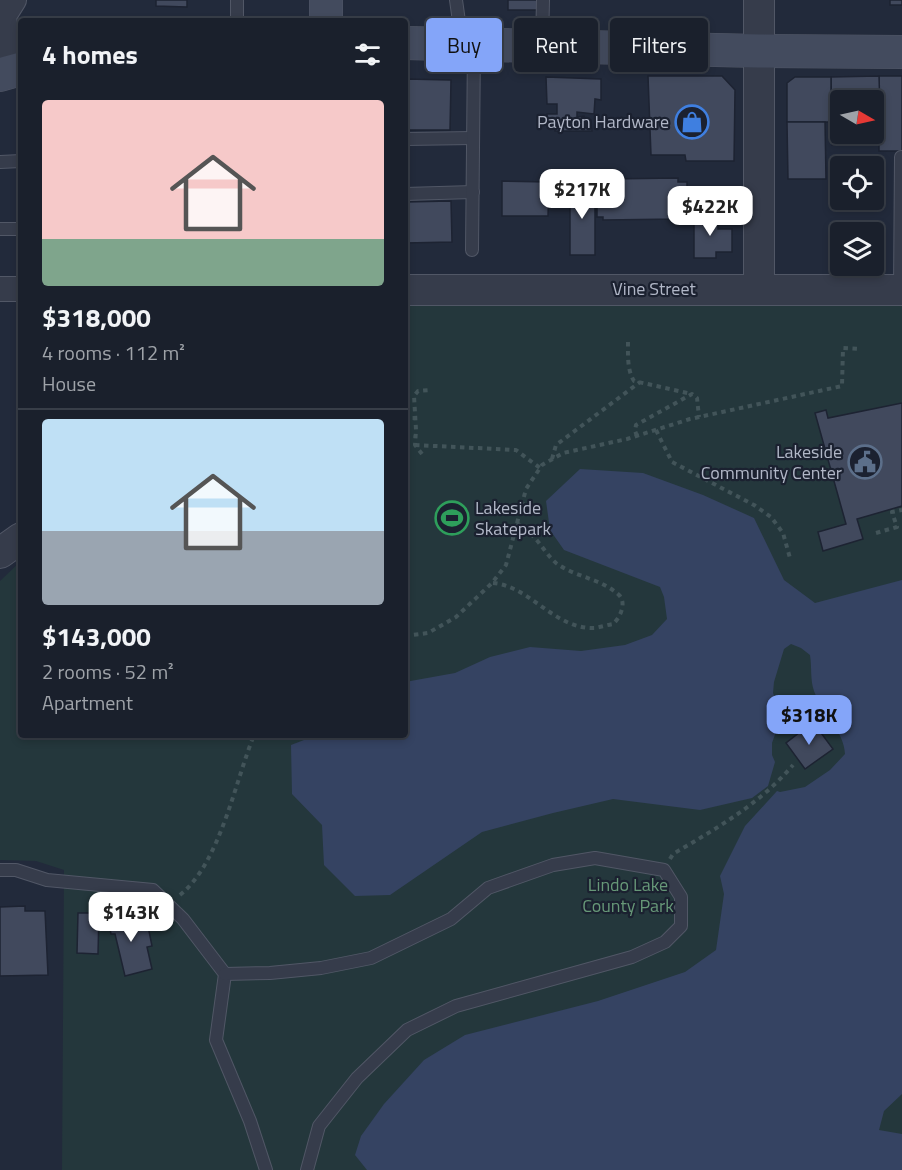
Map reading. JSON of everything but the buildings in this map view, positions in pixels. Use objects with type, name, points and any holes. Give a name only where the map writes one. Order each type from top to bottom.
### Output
[{"type":"main road","points":[[326,0],[326,18]]},
{"type":"main road","points":[[408,43],[426,44]]},
{"type":"main road","points":[[598,47],[902,51]]},
{"type":"street","points":[[10,72],[4,16],[14,0]]},
{"type":"street","points":[[759,0],[759,289]]},
{"type":"street","points":[[0,289],[18,289]]},
{"type":"street","name":"Vine Street","points":[[408,290],[901,290]]},
{"type":"lane","points":[[237,0],[237,18]]},
{"type":"lane","points":[[456,0],[461,18]]},
{"type":"lane","points":[[543,0],[543,18]]},
{"type":"lane","points":[[469,72],[473,138],[472,250]]},
{"type":"lane","points":[[408,139],[473,138]]},
{"type":"lane","points":[[901,157],[901,290]]},
{"type":"lane","points":[[0,162],[18,161]]},
{"type":"lane","points":[[408,194],[473,192]]},
{"type":"lane","points":[[0,229],[18,229]]},
{"type":"lane","points":[[225,974],[270,973],[321,968],[371,958],[451,918],[488,888],[553,865],[595,858],[664,870],[681,897],[681,926],[666,942],[632,957],[456,1006],[407,1030],[357,1078],[319,1126],[307,1170]]},
{"type":"lane","points":[[0,870],[16,870],[47,880],[153,890],[183,919],[225,974],[216,1040],[250,1121],[266,1170]]},
{"type":"path","points":[[628,342],[631,376],[634,381],[692,394],[697,398],[699,417]]},
{"type":"path","points":[[408,636],[429,633],[456,617],[492,583],[506,565],[526,489],[540,468],[563,453],[637,436],[699,417],[842,386],[843,348],[860,349]]},
{"type":"path","points":[[552,460],[556,445],[640,382]]},
{"type":"path","points":[[422,454],[415,445],[414,396],[418,391],[430,390]]},
{"type":"path","points":[[637,436],[636,425],[692,394]]},
{"type":"path","points":[[408,420],[414,418]]},
{"type":"path","points":[[656,430],[672,462],[754,505],[771,518],[783,533],[790,558]]},
{"type":"path","points":[[408,434],[414,436]]},
{"type":"path","points":[[415,445],[516,450],[540,468]]},
{"type":"path","points":[[876,533],[897,527],[892,512],[902,510]]},
{"type":"path","points":[[492,583],[502,584],[519,592],[571,623],[592,628],[613,624],[621,613],[622,602],[619,596],[593,580],[572,574],[555,562],[533,536],[517,523]]},
{"type":"path","points":[[168,905],[188,889],[218,840],[253,738]]},
{"type":"path","points":[[664,870],[673,854],[734,818],[753,804],[776,786],[793,765]]},
{"type":"green space","name":"Lindo Lake County Park","points":[[408,305],[902,305],[902,1170],[62,1170],[64,870],[36,861],[0,860],[0,581],[18,564],[18,738],[408,738]]},
{"type":"water","points":[[580,469],[643,473],[703,495],[754,518],[784,580],[815,603],[902,580],[902,1094],[884,1111],[879,1130],[902,1134],[902,1170],[367,1170],[355,1155],[361,1136],[384,1104],[424,1060],[465,1035],[598,1001],[685,972],[716,950],[724,894],[720,876],[745,826],[777,791],[805,787],[830,770],[845,754],[841,738],[814,691],[810,655],[791,644],[784,649],[774,682],[773,693],[782,715],[772,743],[772,755],[775,762],[768,786],[752,798],[700,810],[613,799],[553,813],[482,832],[390,895],[355,896],[324,865],[322,825],[292,794],[291,745],[309,738],[408,738],[408,681],[455,673],[490,657],[530,647],[581,651],[625,645],[652,635],[667,619],[660,587],[564,550],[550,530],[546,501]]},
{"type":"place","name":"Payton Hardware","points":[[692,122]]},
{"type":"place","name":"Lakeside Community Center","points":[[865,462]]},
{"type":"place","name":"Lakeside Skatepark","points":[[452,518]]}]
